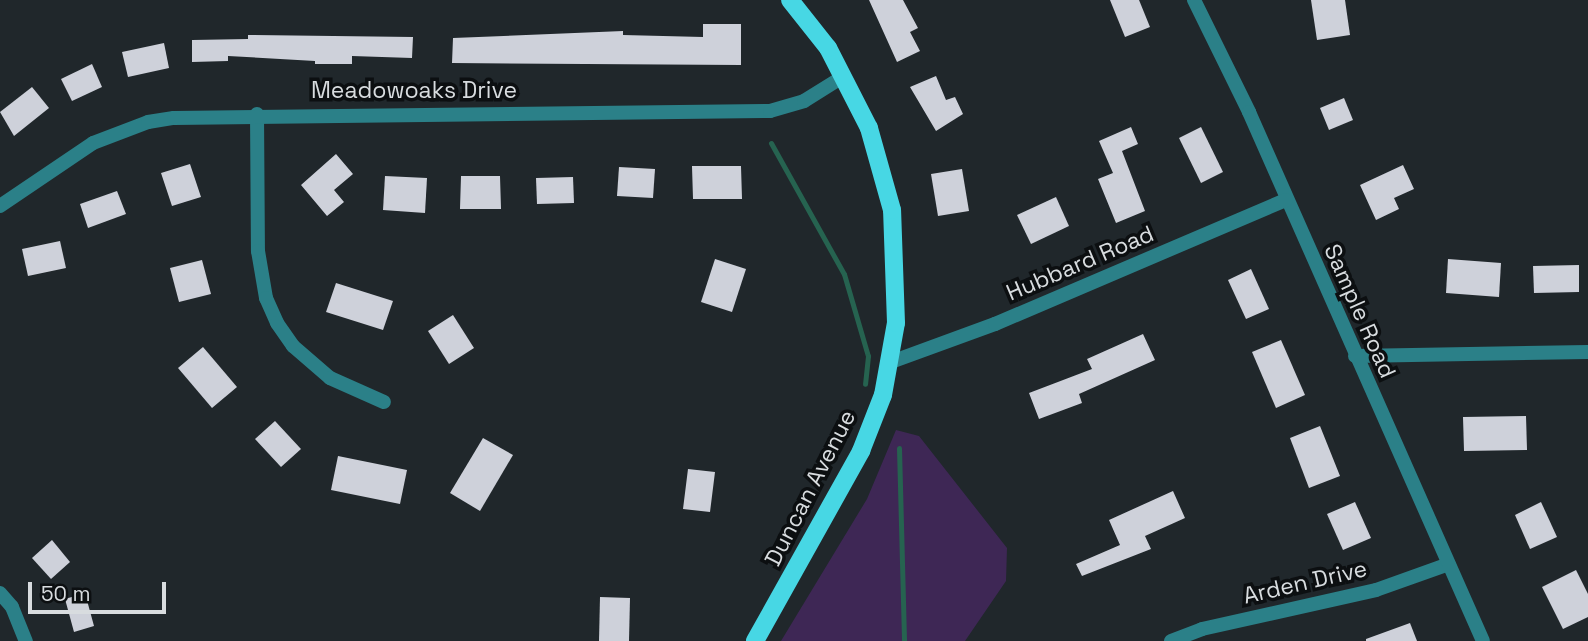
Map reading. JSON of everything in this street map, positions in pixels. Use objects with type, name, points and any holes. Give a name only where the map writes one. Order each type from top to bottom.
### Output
[{"type":"main road","name":"Duncan Avenue","points":[[755,641],[861,451],[891,362],[897,280],[892,210],[869,128],[844,76],[790,0]]},
{"type":"street","name":"Sample Road","points":[[1194,0],[1483,641]]},
{"type":"street","name":"Meadowoaks Drive","points":[[0,206],[67,158],[118,132],[174,118],[257,114],[770,111],[804,101],[844,76]]},
{"type":"street","points":[[257,114],[258,251],[266,298],[277,323],[293,346],[330,378],[384,402]]},
{"type":"street","name":"Hubbard Road","points":[[891,362],[995,324],[1286,200]]},
{"type":"street","points":[[1355,356],[1588,352]]},
{"type":"street","name":"Arden Drive","points":[[1171,641],[1202,629],[1376,590],[1448,564]]},
{"type":"street","points":[[0,593],[12,607],[26,641]]},
{"type":"shaded area","points":[[896,430],[919,436],[1007,548],[1006,581],[965,641],[781,641],[867,499]]},
{"type":"building","points":[[869,0],[903,0],[918,28],[910,32],[920,51],[897,62]]},
{"type":"building","points":[[1110,0],[1139,0],[1150,27],[1125,37]]},
{"type":"building","points":[[1311,0],[1345,0],[1350,35],[1317,40]]},
{"type":"building","points":[[703,24],[741,24],[741,65],[452,63],[453,38],[623,31],[623,35],[703,37]]},
{"type":"building","points":[[248,35],[413,37],[412,58],[352,56],[352,64],[315,64],[315,61],[228,56],[228,61],[192,62],[192,40],[248,39]]},
{"type":"building","points":[[164,43],[169,68],[128,77],[122,52]]},
{"type":"building","points":[[92,64],[102,87],[72,101],[61,79]]},
{"type":"building","points":[[936,76],[946,100],[955,97],[963,114],[936,131],[910,87]]},
{"type":"building","points":[[32,87],[49,108],[14,136],[0,112]]},
{"type":"building","points":[[1344,98],[1353,120],[1329,130],[1320,108]]},
{"type":"building","points":[[1131,127],[1138,144],[1122,151],[1145,211],[1116,223],[1098,179],[1113,173],[1099,141]]},
{"type":"building","points":[[1201,127],[1223,172],[1201,183],[1179,138]]},
{"type":"building","points":[[336,154],[353,174],[334,190],[344,202],[327,216],[301,185]]},
{"type":"building","points":[[190,164],[201,197],[172,206],[161,173]]},
{"type":"building","points":[[1403,165],[1414,189],[1394,198],[1399,209],[1376,220],[1360,185]]},
{"type":"building","points":[[692,166],[741,166],[742,199],[693,199]]},
{"type":"building","points":[[619,167],[655,169],[653,198],[617,196]]},
{"type":"building","points":[[962,169],[969,211],[938,216],[931,174]]},
{"type":"building","points":[[385,176],[427,178],[425,213],[383,210]]},
{"type":"building","points":[[461,176],[500,176],[501,209],[460,209]]},
{"type":"building","points":[[573,177],[574,203],[537,204],[536,178]]},
{"type":"building","points":[[117,191],[126,214],[88,228],[80,204]]},
{"type":"building","points":[[1056,197],[1069,226],[1031,244],[1017,215]]},
{"type":"building","points":[[60,241],[66,268],[28,276],[22,249]]},
{"type":"building","points":[[715,259],[746,269],[732,312],[701,302]]},
{"type":"building","points":[[1448,259],[1501,263],[1499,297],[1446,293]]},
{"type":"building","points":[[202,260],[211,294],[179,302],[170,268]]},
{"type":"building","points":[[1579,265],[1579,292],[1534,293],[1533,266]]},
{"type":"building","points":[[1251,269],[1269,309],[1246,319],[1228,280]]},
{"type":"building","points":[[336,283],[393,301],[383,330],[326,312]]},
{"type":"building","points":[[453,315],[474,348],[449,364],[428,331]]},
{"type":"building","points":[[1143,334],[1155,360],[1079,394],[1082,403],[1039,419],[1029,393],[1092,369],[1087,359]]},
{"type":"building","points":[[1281,340],[1305,395],[1276,408],[1252,352]]},
{"type":"building","points":[[203,347],[237,387],[212,408],[178,368]]},
{"type":"building","points":[[1526,416],[1527,450],[1464,451],[1463,417]]},
{"type":"building","points":[[275,421],[301,449],[281,467],[255,439]]},
{"type":"building","points":[[1320,426],[1340,476],[1309,488],[1290,438]]},
{"type":"building","points":[[483,438],[513,455],[480,511],[450,493]]},
{"type":"building","points":[[338,456],[407,470],[400,504],[331,490]]},
{"type":"building","points":[[688,469],[715,472],[710,512],[683,509]]},
{"type":"building","points":[[1173,491],[1185,518],[1145,536],[1151,549],[1082,576],[1076,564],[1120,545],[1109,520]]},
{"type":"building","points":[[1355,502],[1371,538],[1343,550],[1327,514]]},
{"type":"building","points":[[1541,502],[1557,537],[1530,549],[1515,515]]},
{"type":"building","points":[[52,540],[70,562],[51,579],[32,558]]},
{"type":"building","points":[[1576,570],[1588,594],[1588,617],[1563,629],[1542,587]]},
{"type":"building","points":[[85,593],[94,626],[74,632],[65,599]]},
{"type":"building","points":[[600,597],[630,598],[629,641],[599,641]]},
{"type":"building","points":[[1410,623],[1417,641],[1366,641],[1366,639]]},
{"type":"waterway","points":[[771,143],[844,274],[868,356],[865,384]]},
{"type":"waterway","points":[[899,448],[904,641]]}]
